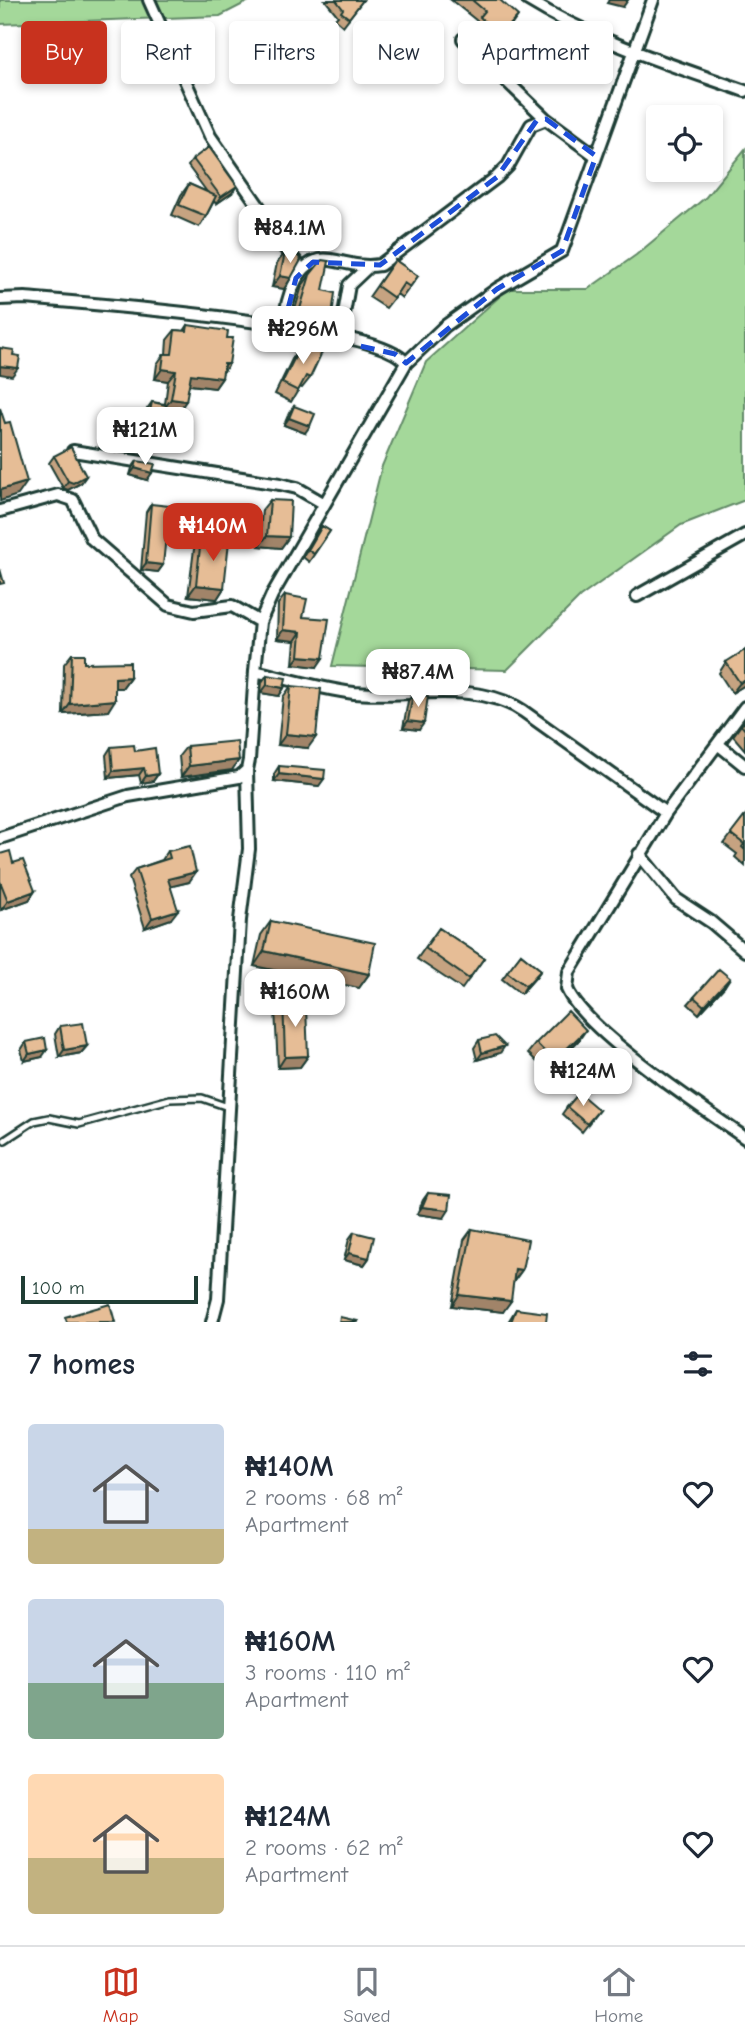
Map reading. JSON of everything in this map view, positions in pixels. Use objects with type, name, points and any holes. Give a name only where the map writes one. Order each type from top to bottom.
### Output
[{"type":"street","points":[[149,0],[210,136],[260,208],[275,236],[303,270]]},
{"type":"street","points":[[528,0],[549,13],[636,51],[745,91]]},
{"type":"street","points":[[212,1322],[218,1299],[240,920],[249,849],[247,770],[260,622],[323,503],[406,363],[445,326],[497,289],[562,251],[653,0]]},
{"type":"street","points":[[510,84],[546,119],[596,156]]},
{"type":"street","points":[[340,337],[349,285],[368,267],[391,257],[415,236],[497,177],[508,166],[531,125],[546,119]]},
{"type":"street","points":[[283,328],[285,305],[303,270],[313,262],[329,259],[368,267]]},
{"type":"street","points":[[0,299],[25,298],[213,316],[340,337],[395,354],[406,363]]},
{"type":"street","points":[[73,451],[280,484],[297,488],[323,503]]},
{"type":"street","points":[[0,511],[58,495],[73,500],[92,539],[168,605],[194,611],[232,606],[260,622]]},
{"type":"street","points":[[637,596],[745,535]]},
{"type":"street","points":[[255,671],[356,693],[468,694],[500,699],[523,711],[666,813]]},
{"type":"street","points":[[745,707],[639,854],[569,972],[567,989],[578,1006],[641,1063],[745,1138]]},
{"type":"street","points":[[719,745],[745,766]]},
{"type":"street","points":[[0,838],[128,796],[240,777],[247,770]]},
{"type":"street","points":[[639,854],[676,898],[711,922],[745,951]]},
{"type":"lane","points":[[5,1140],[34,1121],[49,1118],[79,1124],[170,1099],[202,1098],[228,1107]]},
{"type":"highlighted area","points":[[546,119],[596,156],[562,251],[497,289],[406,363],[395,354],[283,328],[296,278],[313,262],[380,265],[497,177],[537,120]]},
{"type":"green space","points":[[0,0],[251,0],[220,16],[21,21],[21,23],[0,24]]},
{"type":"green space","points":[[745,149],[745,500],[681,525],[580,597],[507,670],[332,666],[382,466],[426,362],[508,289],[588,289],[636,255],[706,197],[718,182],[723,182],[723,176]]},
{"type":"building","points":[[336,0],[363,0],[349,18],[341,12],[343,9]]},
{"type":"building","points":[[472,0],[500,0],[518,16],[514,21],[484,21],[480,17],[485,11]]},
{"type":"building","points":[[209,147],[237,186],[221,197],[193,159]]},
{"type":"building","points":[[189,184],[216,196],[206,216],[179,205]]},
{"type":"building","points":[[285,253],[297,255],[301,260],[291,278],[280,276]]},
{"type":"building","points":[[322,260],[329,261],[323,290],[335,293],[332,315],[300,309],[310,275]]},
{"type":"building","points":[[395,260],[418,276],[410,287],[404,283],[394,298],[377,286]]},
{"type":"building","points":[[188,325],[228,331],[227,338],[233,338],[229,364],[224,364],[222,378],[191,374],[186,401],[171,399],[176,371],[162,369],[164,354],[172,354],[175,330],[187,331]]},
{"type":"building","points":[[303,341],[323,350],[310,378],[306,376],[298,391],[282,383]]},
{"type":"building","points":[[0,348],[14,350],[13,355],[20,356],[18,368],[0,366]]},
{"type":"building","points":[[152,402],[166,405],[158,441],[144,438]]},
{"type":"building","points":[[294,406],[315,414],[310,426],[289,418]]},
{"type":"building","points":[[0,408],[5,423],[10,422],[27,482],[0,490]]},
{"type":"building","points":[[71,447],[86,476],[73,483],[68,481],[54,456]]},
{"type":"building","points":[[137,461],[155,464],[152,473],[135,468]]},
{"type":"building","points":[[270,500],[291,501],[289,537],[267,536]]},
{"type":"building","points":[[151,504],[169,506],[163,565],[146,563]]},
{"type":"building","points":[[322,526],[330,531],[314,554],[308,550]]},
{"type":"building","points":[[201,538],[229,541],[224,588],[196,585]]},
{"type":"building","points":[[285,595],[307,599],[303,617],[329,619],[323,658],[299,656],[301,632],[283,630]]},
{"type":"building","points":[[745,650],[745,679],[740,683],[726,662]]},
{"type":"building","points":[[72,654],[84,654],[84,663],[130,662],[130,677],[115,678],[115,700],[70,704]]},
{"type":"building","points":[[267,675],[286,678],[284,688],[267,685]]},
{"type":"building","points":[[291,686],[321,689],[316,737],[286,734]]},
{"type":"building","points":[[413,694],[428,696],[424,723],[408,721]]},
{"type":"building","points":[[237,741],[239,760],[189,766],[187,746]]},
{"type":"building","points":[[134,745],[135,751],[155,748],[158,774],[146,776],[144,768],[113,771],[111,747]]},
{"type":"building","points":[[279,766],[325,770],[324,779],[279,774]]},
{"type":"building","points":[[745,816],[745,850],[742,847],[744,844],[731,834]]},
{"type":"building","points":[[190,846],[196,872],[168,879],[178,910],[152,918],[136,869],[170,858],[168,851]]},
{"type":"building","points":[[10,851],[13,863],[23,860],[35,891],[8,901],[0,881],[0,854]]},
{"type":"building","points":[[271,921],[375,943],[369,974],[264,951]]},
{"type":"building","points":[[439,928],[484,958],[469,979],[425,948]]},
{"type":"building","points":[[521,954],[541,970],[526,986],[507,972]]},
{"type":"building","points":[[719,969],[730,978],[704,1006],[694,997]]},
{"type":"building","points":[[283,998],[297,998],[298,1009],[306,1008],[308,1056],[285,1057]]},
{"type":"building","points":[[568,1011],[586,1030],[554,1061],[536,1043]]},
{"type":"building","points":[[83,1023],[87,1046],[64,1050],[60,1026]]},
{"type":"building","points":[[495,1036],[505,1046],[482,1053],[479,1040]]},
{"type":"building","points":[[45,1038],[47,1050],[29,1054],[26,1042]]},
{"type":"building","points":[[579,1093],[599,1110],[587,1124],[567,1107]]},
{"type":"building","points":[[428,1193],[451,1195],[449,1210],[422,1207]]},
{"type":"building","points":[[472,1229],[528,1240],[522,1270],[515,1269],[511,1301],[459,1295]]},
{"type":"building","points":[[354,1232],[374,1237],[369,1258],[349,1253]]},
{"type":"building","points":[[110,1304],[115,1322],[67,1322],[65,1317]]},
{"type":"building","points":[[516,1309],[547,1313],[546,1322],[511,1322]]},
{"type":"building","points":[[340,1317],[358,1321],[339,1322]]}]
